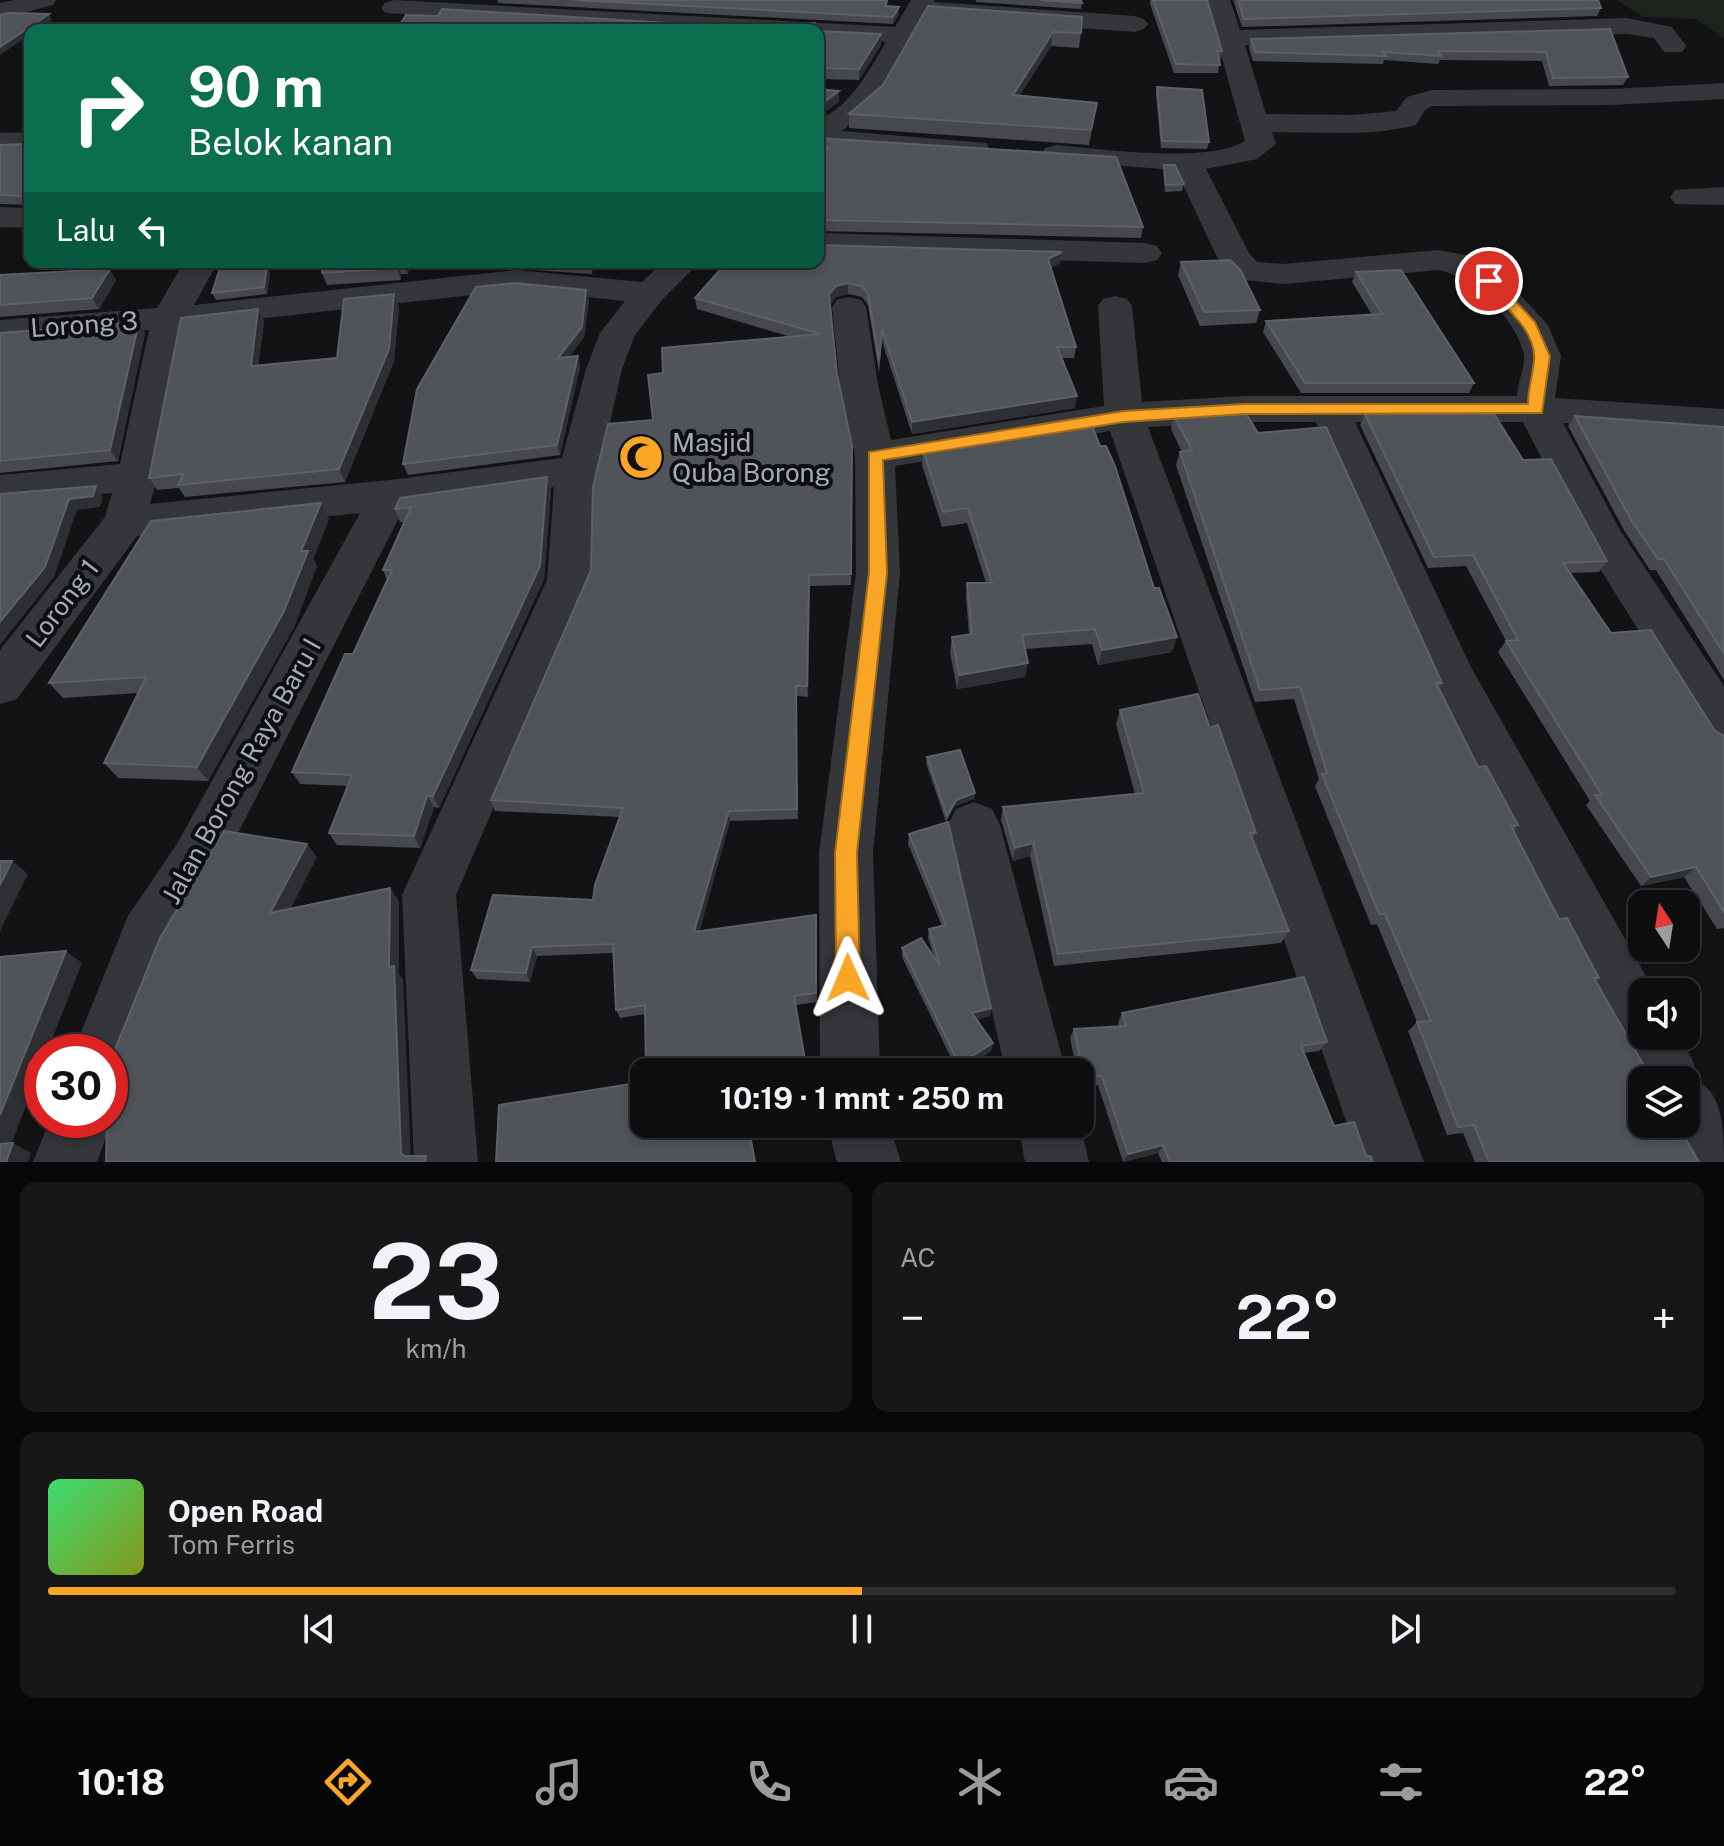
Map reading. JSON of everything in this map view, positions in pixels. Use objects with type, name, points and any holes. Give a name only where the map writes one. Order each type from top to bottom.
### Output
[{"type":"street","points":[[0,11],[44,0]]},
{"type":"street","points":[[1033,152],[1211,161],[1255,151],[1261,144],[1218,0]]},
{"type":"street","points":[[377,24],[397,4],[720,24]]},
{"type":"street","points":[[824,128],[838,122],[870,92],[921,4],[1135,24]]},
{"type":"street","points":[[1228,38],[1627,26],[1663,32],[1673,46]]},
{"type":"street","points":[[824,30],[901,35]]},
{"type":"street","points":[[831,90],[870,92]]},
{"type":"street","points":[[1255,123],[1353,124],[1406,119],[1410,107],[1432,98],[1612,97],[1724,91]]},
{"type":"street","points":[[824,138],[1002,150]]},
{"type":"street","points":[[0,142],[24,141]]},
{"type":"street","points":[[1186,160],[1234,257],[1247,272],[1284,274],[1438,260],[1464,264],[1489,281],[1530,325],[1543,356],[1536,388],[1536,409],[1604,540],[1724,726]]},
{"type":"street","points":[[1686,197],[1724,196]]},
{"type":"street","points":[[0,217],[24,218]]},
{"type":"street","points":[[824,243],[1145,253]]},
{"type":"street","points":[[198,268],[169,318],[138,476],[124,522],[390,495],[578,470]]},
{"type":"street","points":[[446,1162],[429,895],[569,580],[572,498],[604,369],[618,333],[650,293],[677,268]]},
{"type":"street","name":"Lorong 3","points":[[0,331],[169,318],[517,280],[650,293]]},
{"type":"street","points":[[1115,306],[1124,416],[1392,1162]]},
{"type":"street","points":[[849,307],[859,385],[875,456],[878,573],[846,853],[850,1058]]},
{"type":"street","points":[[875,456],[1124,416],[1244,409],[1536,409],[1724,422]]},
{"type":"street","points":[[1330,410],[1452,677],[1628,1001]]},
{"type":"street","points":[[0,489],[138,476]]},
{"type":"street","name":"Jalan Borong Raya Baru I","points":[[110,1034],[148,935],[196,861],[390,495]]},
{"type":"street","name":"Lorong 1","points":[[0,685],[124,522]]},
{"type":"street","points":[[974,825],[1032,1058]]},
{"type":"street","points":[[1700,1134],[1715,1162]]},
{"type":"street","points":[[65,1162],[74,1138]]},
{"type":"street","points":[[862,1138],[869,1162]]},
{"type":"street","points":[[1052,1138],[1057,1162]]},
{"type":"shaded area","points":[[1617,0],[1724,0],[1724,38],[1696,19],[1643,17]]},
{"type":"building","points":[[575,0],[887,0],[885,6],[899,7],[893,17]]},
{"type":"building","points":[[1040,0],[1081,0],[1082,3]]},
{"type":"building","points":[[1153,0],[1207,0],[1222,51],[1217,51],[1220,65],[1176,64]]},
{"type":"building","points":[[1238,0],[1598,0],[1601,8],[1244,19]]},
{"type":"building","points":[[928,6],[1082,17],[1081,33],[1053,32],[1013,95],[1097,103],[1091,130],[849,114],[883,85]]},
{"type":"building","points":[[442,9],[668,23],[815,24],[400,24],[406,15],[438,16]]},
{"type":"building","points":[[49,14],[34,24],[24,24],[24,31],[0,47],[0,15]]},
{"type":"building","points":[[1610,29],[1628,77],[1553,78],[1546,52],[1439,51],[1441,56],[1383,52],[1386,56],[1255,52],[1251,39]]},
{"type":"building","points":[[824,31],[881,34],[859,69],[824,68]]},
{"type":"building","points":[[1157,87],[1202,90],[1209,142],[1162,141]]},
{"type":"building","points":[[824,90],[839,91],[824,102]]},
{"type":"building","points":[[824,138],[1116,157],[1143,227],[824,220],[824,153],[829,148],[824,148]]},
{"type":"building","points":[[24,144],[24,196],[0,195],[0,145]]},
{"type":"building","points":[[1164,165],[1175,165],[1184,184],[1166,185]]},
{"type":"building","points":[[824,245],[1062,252],[1048,259],[1076,347],[1057,347],[1077,396],[912,422],[882,329],[879,361],[868,294],[862,286],[848,283],[836,286],[829,294],[837,374],[852,445],[851,574],[809,575],[807,686],[796,686],[797,809],[729,811],[694,932],[816,915],[816,993],[794,996],[805,1058],[646,1058],[645,1005],[616,1010],[613,944],[532,947],[526,973],[471,970],[493,895],[593,900],[595,885],[623,808],[491,800],[591,570],[593,487],[608,424],[653,420],[648,375],[663,373],[662,348],[821,334],[695,298],[722,268],[824,268]]},
{"type":"building","points":[[1230,260],[1240,269],[1260,310],[1204,312],[1181,262]]},
{"type":"building","points":[[220,268],[267,268],[264,287],[212,293]]},
{"type":"building","points":[[322,268],[397,268],[322,273]]},
{"type":"building","points":[[110,269],[92,298],[0,305],[0,275]]},
{"type":"building","points":[[1401,270],[1474,383],[1305,383],[1266,321],[1382,314],[1356,272]]},
{"type":"building","points":[[514,283],[586,290],[582,327],[558,358],[578,356],[557,445],[403,464],[417,389],[476,287]]},
{"type":"building","points":[[394,294],[389,349],[339,469],[178,485],[184,474],[149,478],[181,318],[258,309],[251,366],[337,358],[344,299]]},
{"type":"building","points":[[139,322],[110,450],[0,461],[0,333]]},
{"type":"building","points":[[1245,412],[1258,433],[1326,427],[1442,683],[1436,683],[1478,767],[1486,766],[1518,825],[1511,826],[1559,919],[1567,918],[1599,978],[1594,978],[1628,1038],[1628,1050],[1635,1050],[1644,1066],[1628,1066],[1628,1138],[1685,1138],[1699,1162],[1489,1162],[1474,1125],[1458,1127],[1417,1022],[1431,1021],[1385,914],[1379,914],[1322,774],[1327,773],[1300,687],[1260,690],[1180,452],[1192,450],[1174,416]]},
{"type":"building","points":[[1365,414],[1494,414],[1523,460],[1551,459],[1607,561],[1563,563],[1611,633],[1651,630],[1715,731],[1724,736],[1724,912],[1696,867],[1651,877],[1595,795],[1602,795],[1506,641],[1518,640],[1473,555],[1434,557]]},
{"type":"building","points":[[1575,416],[1724,427],[1724,654],[1664,559],[1658,559],[1631,520]]},
{"type":"building","points":[[1091,423],[1100,446],[1106,446],[1115,466],[1154,588],[1159,588],[1177,637],[1102,650],[1095,629],[1022,635],[1028,663],[959,675],[952,637],[972,634],[967,583],[992,583],[968,508],[943,512],[923,450]]},
{"type":"building","points":[[547,477],[540,566],[433,796],[427,796],[414,836],[329,833],[352,775],[292,772],[345,654],[353,654],[392,570],[383,570],[411,507],[395,509],[400,498]]},
{"type":"building","points":[[96,486],[93,496],[69,499],[45,567],[0,622],[0,494]]},
{"type":"building","points":[[321,503],[301,551],[308,551],[284,611],[197,767],[104,763],[146,677],[49,683],[151,521]]},
{"type":"building","points":[[1198,694],[1210,728],[1218,725],[1256,833],[1250,833],[1289,931],[1058,954],[1033,843],[1015,848],[1003,807],[1144,793],[1120,710]]},
{"type":"building","points":[[960,750],[975,793],[956,800],[947,816],[927,757]]},
{"type":"building","points":[[948,822],[991,1008],[972,1013],[993,1043],[969,1058],[956,1058],[902,948],[921,938],[940,966],[929,929],[946,925],[909,834]]},
{"type":"building","points":[[224,831],[307,844],[270,913],[390,888],[389,967],[394,966],[401,1153],[404,1156],[426,1156],[425,1162],[106,1162],[107,1138],[128,1138],[128,1034],[121,1034],[160,938]]},
{"type":"building","points":[[0,861],[12,861],[0,885]]},
{"type":"building","points":[[66,951],[33,1034],[24,1034],[24,1055],[0,1115],[0,957]]},
{"type":"building","points":[[1304,977],[1327,1042],[1301,1046],[1334,1126],[1354,1122],[1366,1155],[1373,1162],[1170,1162],[1163,1145],[1128,1154],[1102,1076],[1094,1076],[1094,1058],[1080,1058],[1074,1029],[1126,1026],[1122,1013]]},
{"type":"building","points":[[630,1084],[630,1138],[750,1138],[755,1162],[496,1162],[499,1105]]},
{"type":"building","points":[[13,1143],[6,1162],[0,1162],[0,1144]]},
{"type":"place","name":"Masjid Quba Borong","points":[[641,457]]},
{"type":"route","points":[[848,978],[846,853],[878,573],[875,456],[1124,416],[1244,409],[1536,409],[1536,388],[1543,356],[1530,325],[1489,281]]}]
